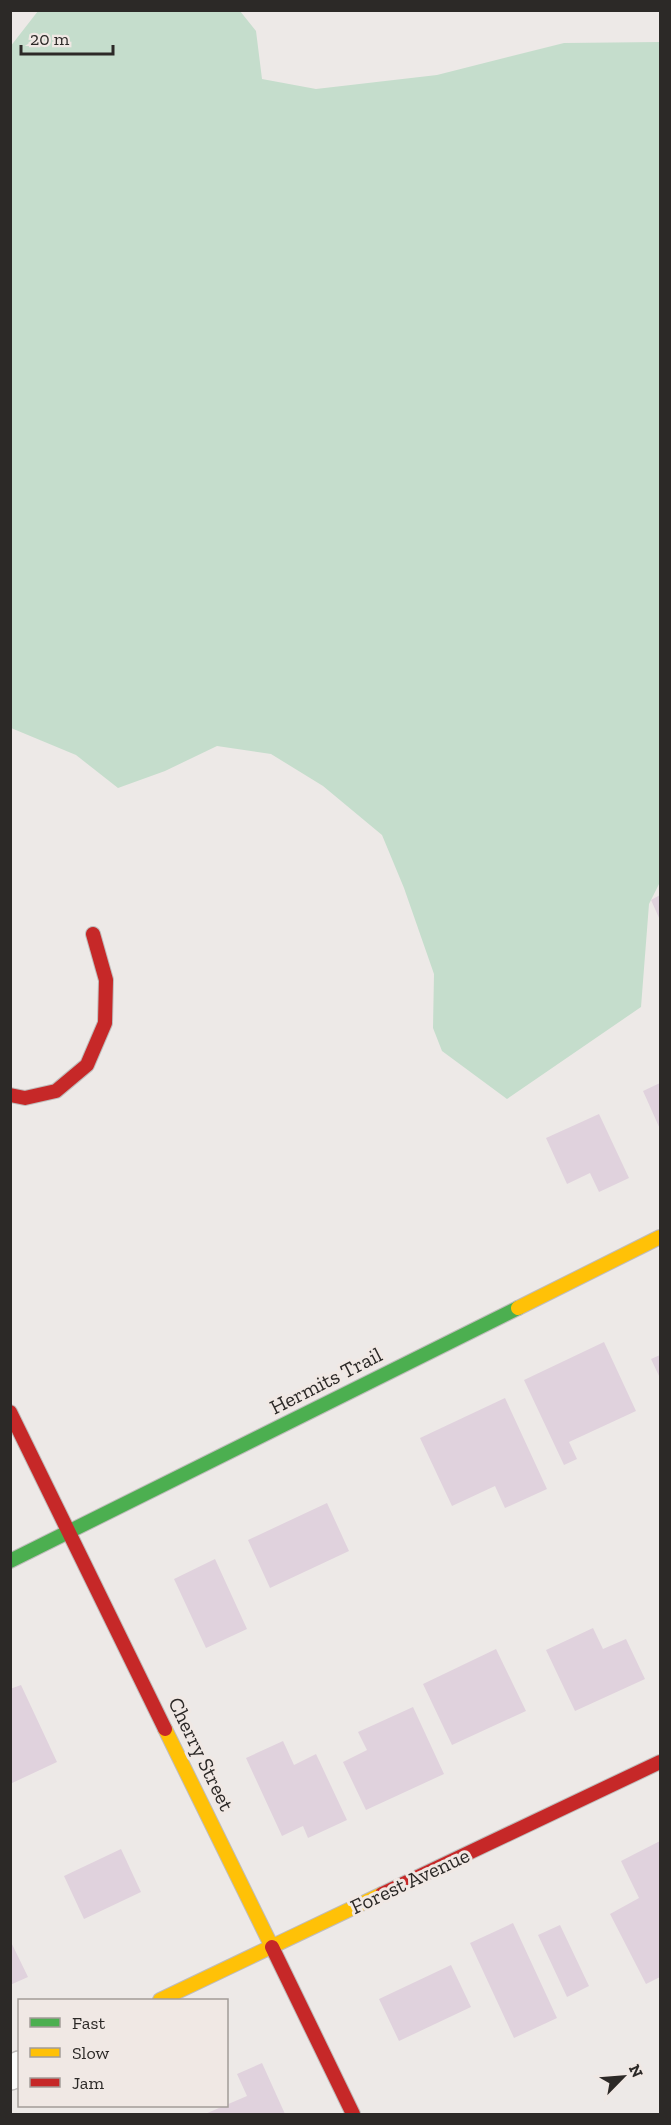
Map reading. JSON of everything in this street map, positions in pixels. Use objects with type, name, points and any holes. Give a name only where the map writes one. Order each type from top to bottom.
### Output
[{"type":"street","points":[[10,1095],[25,1098],[56,1091],[87,1065],[105,1023],[106,980],[93,934]]},
{"type":"street","name":"Hermits Trail","points":[[10,1561],[660,1237]]},
{"type":"street","name":"Cherry Street","points":[[10,1412],[353,2115]]},
{"type":"street","name":"Forest Avenue","points":[[164,1999],[660,1762]]},
{"type":"green space","points":[[38,11],[240,11],[256,31],[262,79],[316,89],[437,75],[564,43],[660,42],[660,882],[649,904],[641,1007],[507,1099],[442,1051],[433,1028],[434,974],[404,888],[382,835],[323,786],[271,754],[217,746],[165,771],[118,788],[76,755],[11,728],[10,47]]},
{"type":"building","points":[[660,895],[660,920],[651,900]]},
{"type":"building","points":[[660,1083],[660,1129],[643,1091]]},
{"type":"building","points":[[599,1114],[629,1178],[599,1192],[590,1173],[567,1184],[546,1138]]},
{"type":"building","points":[[604,1342],[636,1411],[569,1442],[577,1459],[564,1465],[524,1380]]},
{"type":"building","points":[[660,1355],[660,1378],[651,1359]]},
{"type":"building","points":[[505,1398],[547,1489],[505,1508],[495,1486],[452,1506],[420,1438]]},
{"type":"building","points":[[327,1503],[349,1551],[270,1588],[248,1540]]},
{"type":"building","points":[[215,1559],[247,1629],[206,1648],[174,1579]]},
{"type":"building","points":[[593,1628],[603,1649],[626,1639],[645,1679],[575,1711],[546,1650]]},
{"type":"building","points":[[496,1649],[526,1711],[452,1745],[423,1684]]},
{"type":"building","points":[[21,1685],[57,1762],[10,1784],[10,1689]]},
{"type":"building","points":[[413,1707],[444,1774],[366,1810],[343,1762],[367,1750],[358,1732]]},
{"type":"building","points":[[283,1741],[294,1765],[316,1754],[347,1820],[308,1838],[303,1826],[282,1836],[246,1758]]},
{"type":"building","points":[[660,1841],[660,1977],[646,1984],[610,1914],[639,1898],[621,1861]]},
{"type":"building","points":[[121,1849],[141,1892],[84,1919],[64,1876]]},
{"type":"building","points":[[513,1923],[557,2018],[514,2038],[470,1943]]},
{"type":"building","points":[[560,1925],[589,1986],[567,1997],[538,1935]]},
{"type":"building","points":[[10,1940],[28,1977],[10,1985]]},
{"type":"building","points":[[451,1965],[471,2007],[399,2041],[379,1999]]},
{"type":"building","points":[[262,2063],[285,2114],[205,2114],[221,2107],[228,2107],[228,2104],[247,2096],[237,2074]]},
{"type":"traffic: fast","points":[[10,1561],[518,1308]]},
{"type":"traffic: slow","points":[[518,1308],[660,1237]]},
{"type":"traffic: slow","points":[[165,1729],[272,1947]]},
{"type":"traffic: slow","points":[[162,1999],[382,1894]]},
{"type":"traffic: jam","points":[[10,1095],[25,1098],[56,1091],[87,1065],[105,1023],[106,980],[93,934]]},
{"type":"traffic: jam","points":[[10,1412],[165,1729]]},
{"type":"traffic: jam","points":[[382,1894],[660,1762]]},
{"type":"traffic: jam","points":[[272,1947],[353,2114]]}]
